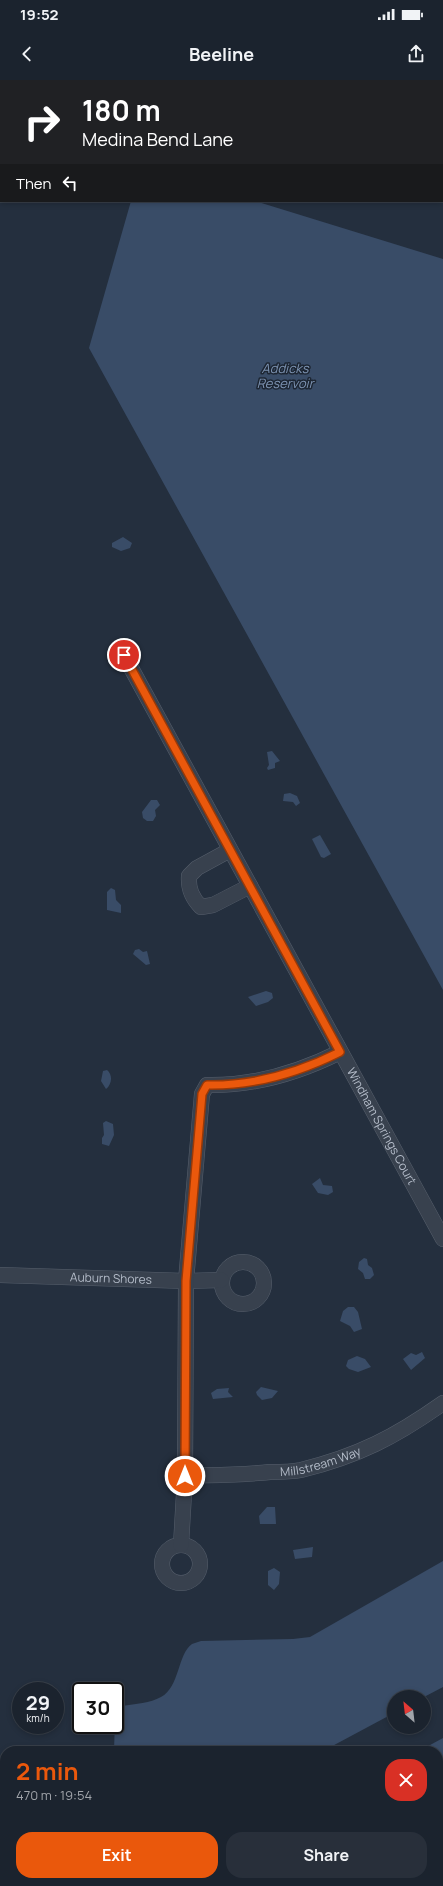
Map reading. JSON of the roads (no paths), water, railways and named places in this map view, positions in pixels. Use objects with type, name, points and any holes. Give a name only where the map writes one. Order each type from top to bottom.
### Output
[{"type":"street","name":"Windham Springs Court","points":[[124,655],[443,1239]]},
{"type":"street","points":[[230,850],[197,868],[189,876],[188,887],[195,902],[201,907],[213,905],[250,886]]},
{"type":"street","points":[[181,1545],[185,1476],[186,1281],[202,1094],[207,1085],[231,1086],[272,1079],[313,1066],[340,1052]]},
{"type":"street","name":"Auburn Shores","points":[[0,1275],[186,1281],[221,1280]]},
{"type":"street","name":"Millstream Way","points":[[185,1476],[242,1475],[300,1470],[352,1454],[380,1443],[414,1423],[443,1403]]},
{"type":"water","name":"Addicks Reservoir","points":[[131,202],[258,202],[443,259],[443,990],[89,348]]},
{"type":"water","points":[[123,537],[132,543],[130,548],[121,551],[112,547],[112,543]]},
{"type":"water","points":[[272,751],[280,761],[275,763],[275,768],[268,770],[267,768],[269,765],[267,752]]},
{"type":"water","points":[[290,793],[297,796],[300,803],[296,806],[293,802],[283,801],[284,794]]},
{"type":"water","points":[[151,800],[157,800],[160,805],[155,810],[156,816],[153,821],[147,821],[143,818],[142,812]]},
{"type":"water","points":[[320,835],[331,854],[324,858],[321,857],[312,839]]},
{"type":"water","points":[[111,888],[115,890],[116,900],[121,905],[121,913],[107,910],[107,892]]},
{"type":"water","points":[[139,949],[143,952],[147,951],[150,964],[146,965],[133,954],[135,950]]},
{"type":"water","points":[[266,991],[272,993],[273,998],[268,1002],[256,1006],[248,997]]},
{"type":"water","points":[[107,1070],[110,1074],[111,1080],[110,1085],[106,1089],[101,1081],[103,1071]]},
{"type":"water","points":[[106,1121],[113,1124],[114,1135],[109,1146],[102,1144],[102,1138],[104,1135],[103,1123]]},
{"type":"water","points":[[320,1178],[323,1185],[332,1186],[333,1192],[328,1195],[318,1193],[312,1184]]},
{"type":"water","points":[[364,1258],[367,1259],[368,1265],[372,1268],[374,1275],[370,1279],[365,1279],[363,1273],[358,1269],[359,1262]]},
{"type":"water","points":[[348,1307],[354,1307],[358,1312],[362,1329],[354,1332],[350,1326],[340,1321],[343,1311]]},
{"type":"water","points":[[422,1352],[425,1358],[411,1370],[403,1359],[411,1353],[416,1355]]},
{"type":"water","points":[[357,1356],[365,1359],[371,1367],[358,1372],[349,1369],[346,1366],[348,1360]]},
{"type":"water","points":[[261,1387],[278,1391],[272,1398],[262,1400],[256,1392]]},
{"type":"water","points":[[229,1388],[228,1392],[233,1397],[213,1399],[211,1393],[217,1389]]},
{"type":"water","points":[[267,1507],[275,1507],[276,1524],[260,1524],[259,1516]]},
{"type":"water","points":[[313,1547],[312,1557],[295,1559],[293,1550]]},
{"type":"water","points":[[443,1561],[443,1687],[431,1693],[431,1690],[387,1690],[387,1717],[332,1746],[114,1746],[115,1734],[124,1734],[124,1706],[152,1701],[161,1697],[167,1692],[172,1686],[187,1649],[192,1644],[201,1641],[293,1639],[310,1637]]},
{"type":"water","points":[[274,1568],[280,1572],[279,1584],[274,1590],[268,1585],[268,1571]]},
{"type":"water","points":[[443,1738],[443,1746],[428,1746]]}]
